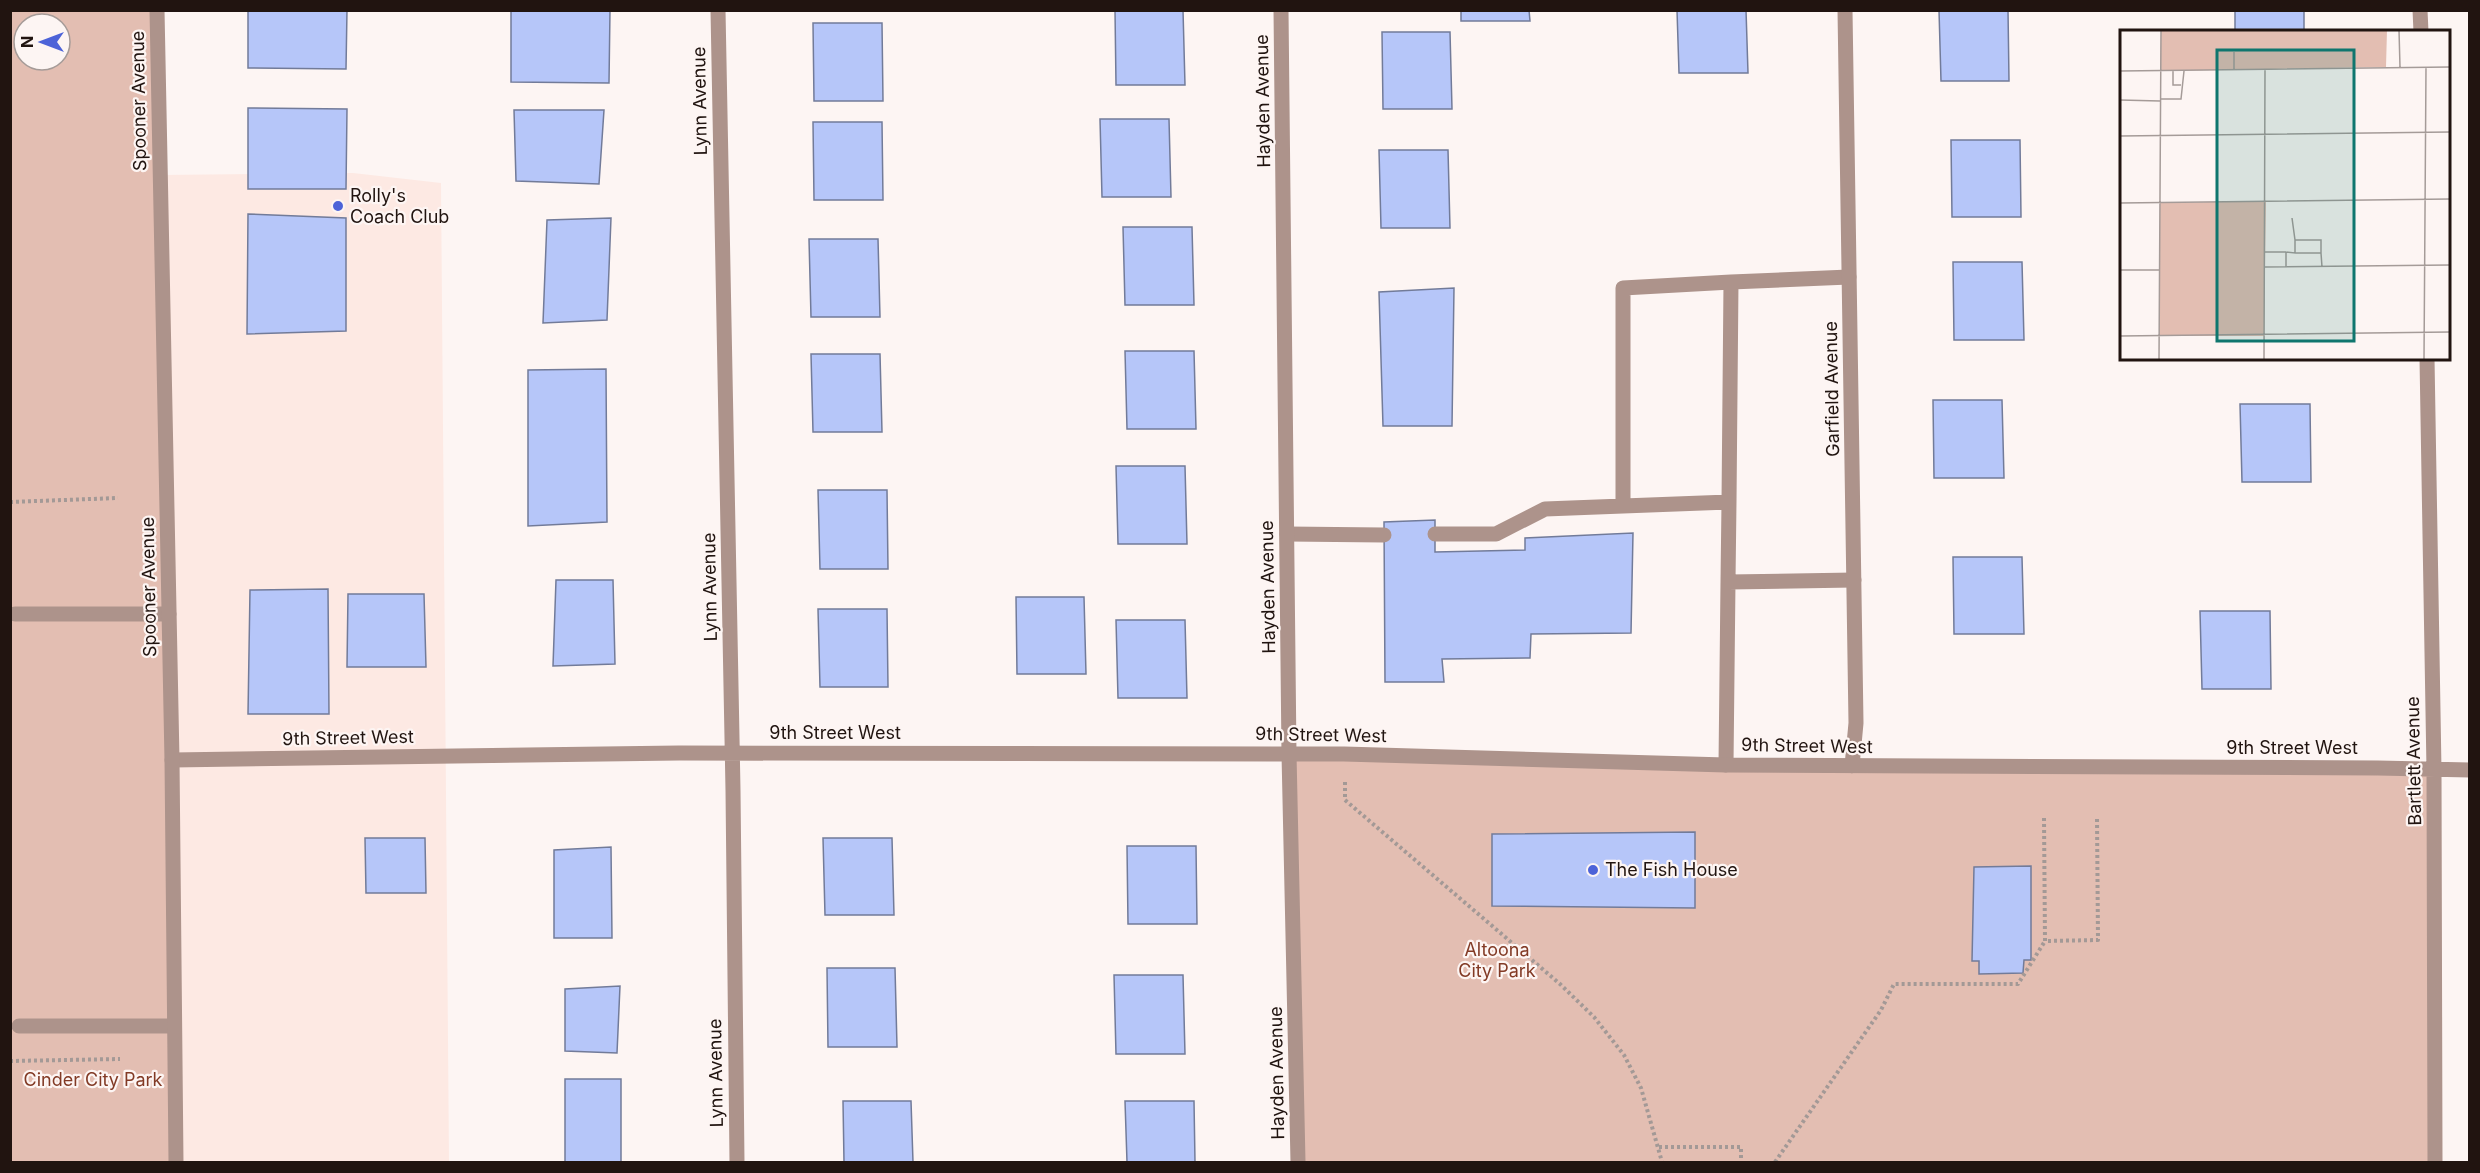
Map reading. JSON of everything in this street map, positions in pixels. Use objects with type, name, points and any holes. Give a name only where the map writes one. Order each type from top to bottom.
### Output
[{"type":"street","name":"Spooner Avenue","points":[[157,10],[172,760],[176,1162]]},
{"type":"street","name":"Lynn Avenue","points":[[718,10],[737,1162]]},
{"type":"street","name":"Hayden Avenue","points":[[1281,10],[1289,754],[1298,1162]]},
{"type":"street","name":"Garfield Avenue","points":[[1845,10],[1856,723],[1852,766]]},
{"type":"street","points":[[2420,10],[2421,30]]},
{"type":"street","points":[[1623,506],[1623,288],[1849,277]]},
{"type":"street","points":[[1726,765],[1731,282]]},
{"type":"street","name":"Bartlett Avenue","points":[[2427,360],[2434,770],[2435,1162]]},
{"type":"street","points":[[1435,534],[1496,534],[1545,509],[1729,502]]},
{"type":"street","points":[[1287,534],[1384,535]]},
{"type":"street","points":[[1728,582],[1854,580]]},
{"type":"street","points":[[15,614],[169,614]]},
{"type":"street","name":"9th Street West","points":[[172,760],[732,753],[1344,754],[1726,765],[1802,763],[1852,766],[2469,770]]},
{"type":"street","points":[[19,1026],[173,1026]]},
{"type":"path","points":[[10,502],[118,498]]},
{"type":"path","points":[[1344,754],[1346,800],[1560,984],[1594,1017],[1624,1055],[1641,1088],[1662,1162]]},
{"type":"path","points":[[1775,1162],[1881,1010],[1894,984],[2018,984],[2045,941],[2044,818]]},
{"type":"path","points":[[2045,941],[2098,940],[2097,818]]},
{"type":"path","points":[[10,1061],[120,1059]]},
{"type":"path","points":[[1659,1147],[1741,1147],[1741,1162]]},
{"type":"shaded area","points":[[353,173],[441,183],[449,1162],[176,1162],[160,175]]},
{"type":"green space","name":"Cinder City Park","points":[[10,11],[158,11],[176,1162],[11,1162]]},
{"type":"green space","name":"Altoona City Park","points":[[1289,754],[2434,770],[2435,1162],[1298,1162]]},
{"type":"building","points":[[248,10],[347,10],[346,69],[248,68]]},
{"type":"building","points":[[511,10],[610,10],[609,83],[511,82]]},
{"type":"building","points":[[1115,10],[1183,10],[1185,85],[1116,85]]},
{"type":"building","points":[[1461,10],[1529,10],[1530,21],[1461,21]]},
{"type":"building","points":[[1677,10],[1746,10],[1748,73],[1679,73]]},
{"type":"building","points":[[1939,10],[2008,10],[2009,81],[1941,81]]},
{"type":"building","points":[[2235,10],[2304,10],[2304,30],[2235,30]]},
{"type":"building","points":[[813,23],[882,23],[883,101],[814,101]]},
{"type":"building","points":[[1382,32],[1450,32],[1452,109],[1383,109]]},
{"type":"building","points":[[248,108],[347,109],[346,189],[248,189]]},
{"type":"building","points":[[514,110],[604,110],[599,184],[516,181]]},
{"type":"building","points":[[1100,119],[1169,119],[1171,197],[1102,197]]},
{"type":"building","points":[[813,122],[882,122],[883,200],[814,200]]},
{"type":"building","points":[[1951,140],[2020,140],[2021,217],[1952,217]]},
{"type":"building","points":[[1379,150],[1448,150],[1450,228],[1381,228]]},
{"type":"building","points":[[248,214],[346,218],[346,331],[247,334]]},
{"type":"building","points":[[611,218],[607,320],[543,323],[547,220]]},
{"type":"building","points":[[1123,227],[1192,227],[1194,305],[1125,305]]},
{"type":"building","points":[[809,239],[878,239],[880,317],[811,317]]},
{"type":"building","points":[[1953,262],[2022,262],[2024,340],[1954,340]]},
{"type":"building","points":[[1454,288],[1452,426],[1383,426],[1379,292]]},
{"type":"building","points":[[1125,351],[1194,351],[1196,429],[1127,429]]},
{"type":"building","points":[[811,354],[880,354],[882,432],[813,432]]},
{"type":"building","points":[[606,369],[607,522],[528,526],[528,370]]},
{"type":"building","points":[[1933,400],[2002,400],[2004,478],[1934,478]]},
{"type":"building","points":[[2240,404],[2310,404],[2311,482],[2242,482]]},
{"type":"building","points":[[1116,466],[1185,466],[1187,544],[1118,544]]},
{"type":"building","points":[[818,490],[887,490],[888,569],[820,569]]},
{"type":"building","points":[[1435,520],[1435,552],[1525,550],[1525,538],[1633,533],[1631,633],[1531,634],[1530,658],[1442,659],[1444,682],[1385,682],[1384,522]]},
{"type":"building","points":[[1953,557],[2022,557],[2024,634],[1954,634]]},
{"type":"building","points":[[556,580],[613,580],[615,664],[553,666]]},
{"type":"building","points":[[328,589],[329,714],[248,714],[250,590]]},
{"type":"building","points":[[348,594],[424,594],[426,667],[347,667]]},
{"type":"building","points":[[1016,597],[1084,597],[1086,674],[1017,674]]},
{"type":"building","points":[[818,609],[887,609],[888,687],[820,687]]},
{"type":"building","points":[[2200,611],[2270,611],[2271,689],[2202,689]]},
{"type":"building","points":[[1116,620],[1185,620],[1187,698],[1118,698]]},
{"type":"building","name":"The Fish House","points":[[1695,832],[1695,908],[1492,906],[1492,834]]},
{"type":"building","points":[[365,838],[425,838],[426,893],[366,893]]},
{"type":"building","points":[[823,838],[892,838],[894,915],[825,915]]},
{"type":"building","points":[[1127,846],[1196,846],[1197,924],[1128,924]]},
{"type":"building","points":[[611,847],[612,938],[554,938],[554,850]]},
{"type":"building","points":[[2031,866],[2031,960],[2024,960],[2023,973],[1979,974],[1979,961],[1972,961],[1974,867]]},
{"type":"building","points":[[827,968],[895,968],[897,1047],[828,1047]]},
{"type":"building","points":[[1114,975],[1183,975],[1185,1054],[1116,1054]]},
{"type":"building","points":[[620,986],[617,1053],[565,1051],[565,989]]},
{"type":"building","points":[[565,1079],[621,1079],[621,1162],[565,1162]]},
{"type":"building","points":[[843,1101],[911,1101],[913,1162],[844,1162]]},
{"type":"building","points":[[1125,1101],[1194,1101],[1195,1162],[1127,1162]]},
{"type":"place","name":"Rolly's Coach Club","points":[[338,206]]},
{"type":"place","name":"The Fish House","points":[[1593,870]]}]
